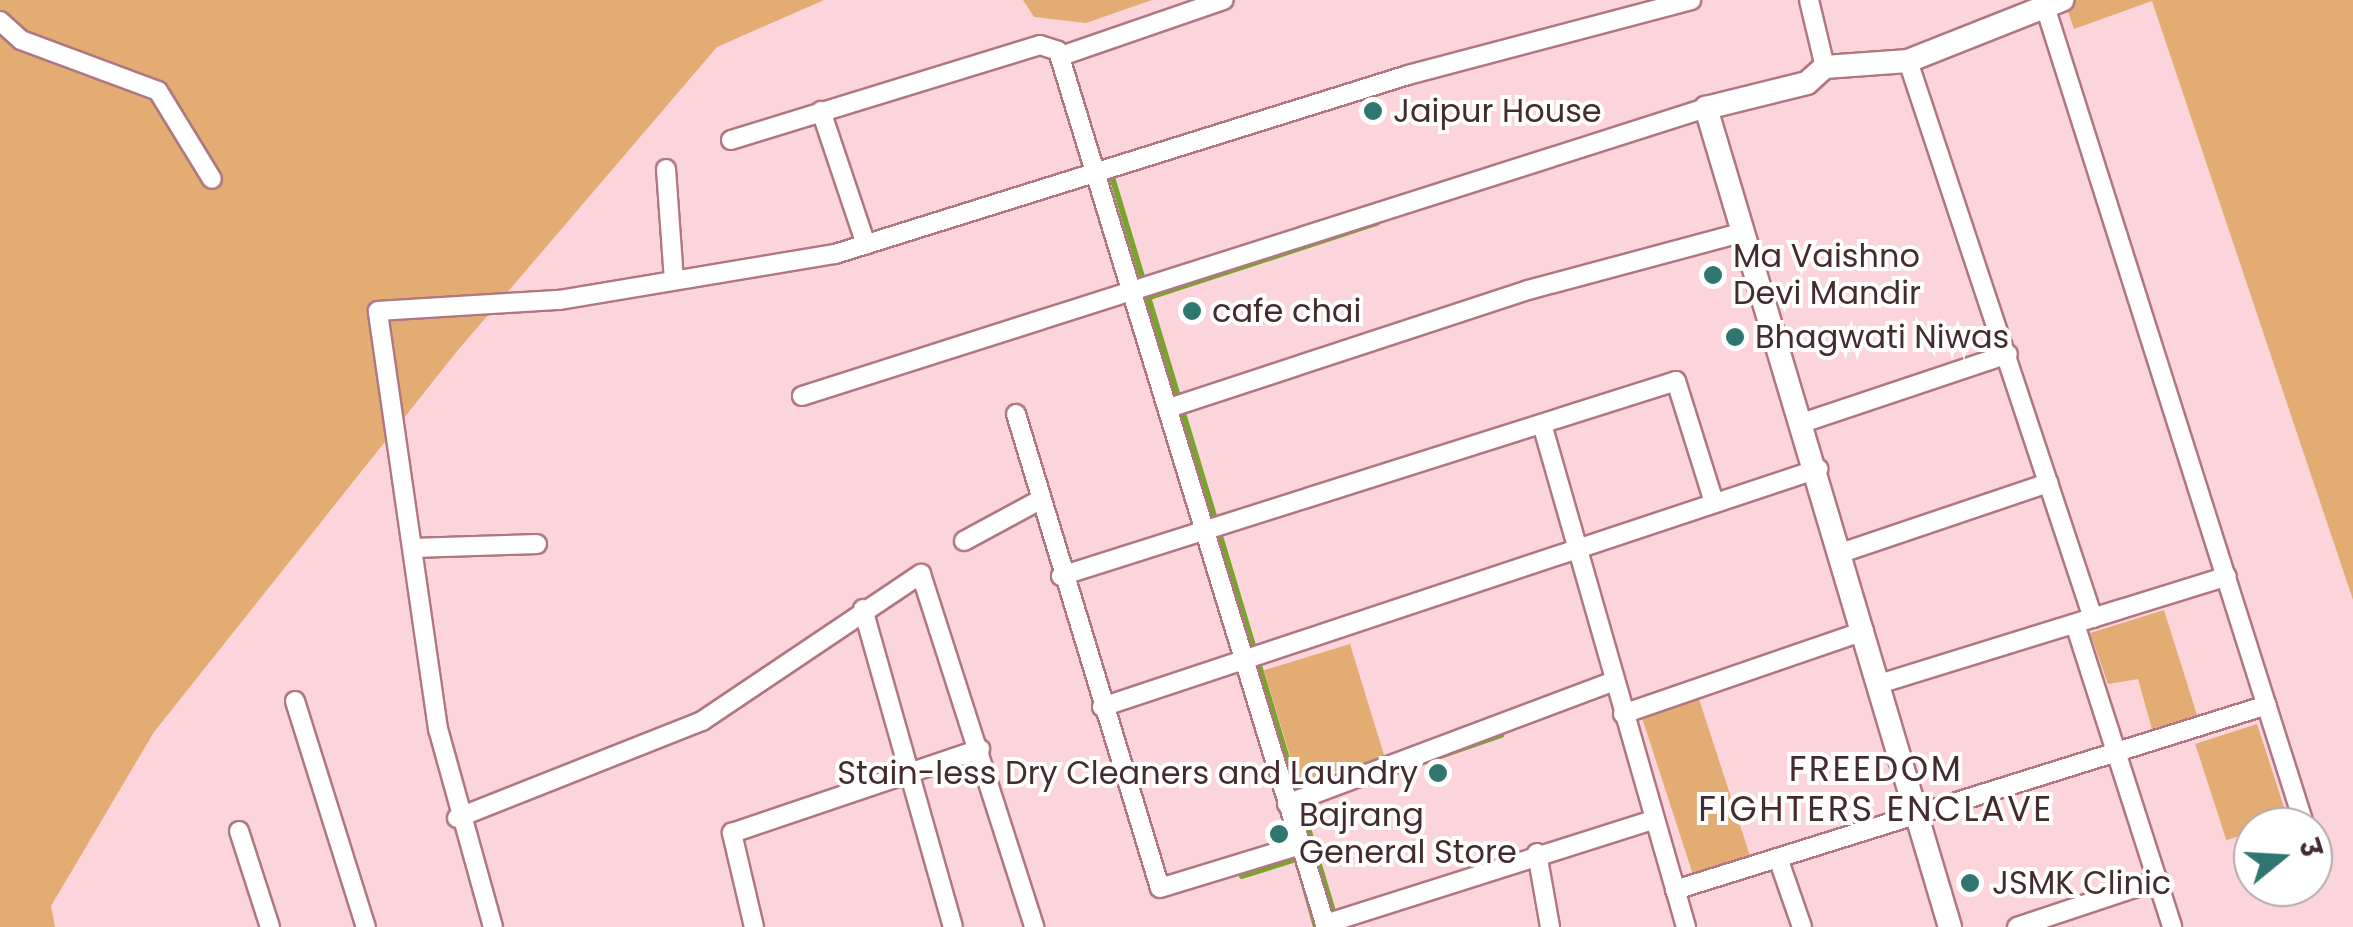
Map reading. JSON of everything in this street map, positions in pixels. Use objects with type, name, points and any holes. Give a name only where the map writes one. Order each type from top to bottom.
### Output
[{"type":"street","points":[[1061,56],[1224,0]]},
{"type":"street","points":[[493,927],[457,818],[378,311],[560,300],[866,245],[1097,170],[1692,0]]},
{"type":"street","points":[[1809,0],[1825,68]]},
{"type":"street","points":[[802,396],[1706,108],[1807,82],[1825,68],[1908,61],[2051,4],[2299,807]]},
{"type":"street","points":[[0,21],[21,40],[158,91],[212,179]]},
{"type":"street","points":[[731,140],[1040,45],[1061,56],[1097,170],[1143,287],[1169,408],[1204,533],[1326,925],[1537,853],[1652,820]]},
{"type":"street","points":[[1908,61],[2048,484],[2114,754],[2172,927]]},
{"type":"street","points":[[1706,108],[1741,233],[1818,469],[1950,927]]},
{"type":"street","points":[[821,111],[866,245]]},
{"type":"street","points":[[666,169],[674,280]]},
{"type":"street","points":[[1169,408],[1501,298],[1741,233]]},
{"type":"street","points":[[1802,423],[2008,354]]},
{"type":"street","points":[[1061,576],[1676,381],[1714,502]]},
{"type":"street","points":[[1016,414],[1038,502],[1160,888],[1301,844]]},
{"type":"street","points":[[1542,424],[1652,820],[1686,927]]},
{"type":"street","points":[[1102,706],[1818,469]]},
{"type":"street","points":[[1841,552],[2048,484]]},
{"type":"street","points":[[964,541],[1038,502]]},
{"type":"street","points":[[413,548],[537,544]]},
{"type":"street","points":[[457,818],[702,721],[863,609],[921,574],[1034,927]]},
{"type":"street","points":[[1879,684],[2227,576]]},
{"type":"street","points":[[863,609],[953,927]]},
{"type":"street","points":[[1623,714],[1864,631]]},
{"type":"street","points":[[1287,804],[1614,681]]},
{"type":"street","points":[[295,701],[366,927]]},
{"type":"street","points":[[1675,890],[2267,705]]},
{"type":"street","points":[[754,927],[732,834],[980,749]]},
{"type":"street","points":[[239,830],[270,927]]},
{"type":"street","points":[[1537,853],[1550,927]]},
{"type":"street","points":[[1778,858],[1802,927]]},
{"type":"street","points":[[2017,927],[2158,880]]},
{"type":"shaded area","points":[[0,0],[824,0],[717,47],[458,350],[154,732],[51,906],[55,927],[0,927]]},
{"type":"shaded area","points":[[1023,0],[1152,0],[1086,23],[1034,17]]},
{"type":"shaded area","points":[[2064,0],[2353,0],[2353,600],[2152,1],[2074,29]]},
{"type":"shaded area","points":[[2164,610],[2197,715],[2152,729],[2138,679],[2108,684],[2090,633]]},
{"type":"shaded area","points":[[1350,644],[1384,757],[1298,783],[1264,670]]},
{"type":"shaded area","points":[[1699,699],[1750,855],[1693,874],[1642,718]]},
{"type":"shaded area","points":[[2257,724],[2284,807],[2233,807],[2233,838],[2226,840],[2195,744]]},
{"type":"waterway","points":[[1112,177],[1335,918]]},
{"type":"waterway","points":[[1150,297],[1377,223]]},
{"type":"waterway","points":[[1417,764],[1501,735]]},
{"type":"waterway","points":[[1242,876],[1296,859]]},
{"type":"waterway","points":[[1300,870],[1316,927]]},
{"type":"place","name":"Jaipur House","points":[[1373,111]]},
{"type":"place","name":"Ma Vaishno Devi Mandir","points":[[1713,275]]},
{"type":"place","name":"cafe chai","points":[[1192,311]]},
{"type":"place","name":"Bhagwati Niwas","points":[[1735,337]]},
{"type":"place","name":"Stain-less Dry Cleaners and Laundry","points":[[1438,773]]},
{"type":"place","name":"Bajrang General Store","points":[[1279,834]]},
{"type":"place","name":"JSMK Clinic","points":[[1970,883]]},
{"type":"district","name":"FREEDOM FIGHTERS ENCLAVE","points":[[1876,789]]}]
